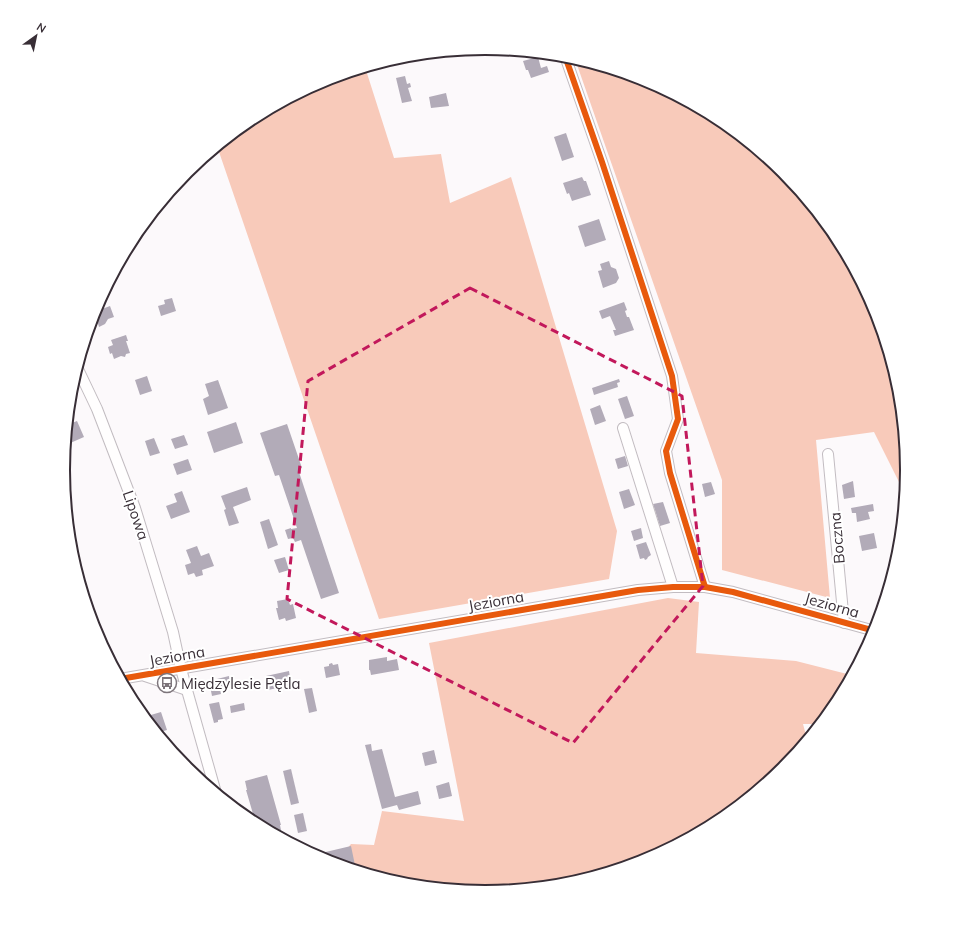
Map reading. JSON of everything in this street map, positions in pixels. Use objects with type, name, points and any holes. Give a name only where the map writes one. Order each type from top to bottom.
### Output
[{"type":"street","points":[[568,64],[602,162],[672,376],[678,419],[666,452],[670,473],[706,587]]},
{"type":"street","name":"Lipowa","points":[[81,375],[97,409],[135,508],[173,632],[180,669],[213,784]]},
{"type":"street","points":[[623,428],[673,587]]},
{"type":"street","name":"Boczna","points":[[828,454],[844,623]]},
{"type":"street","name":"Jeziorna","points":[[126,678],[638,590],[673,587],[706,587],[748,596],[868,629]]},
{"type":"street","points":[[144,675],[186,690]]},
{"type":"highlighted area","points":[[470,288],[682,396],[703,586],[573,743],[287,599],[308,381]]},
{"type":"shaded area","points":[[577,66],[618,77],[668,98],[715,125],[758,158],[797,196],[830,239],[857,286],[868,311],[892,389],[899,443],[900,483],[874,432],[816,440],[830,598],[722,570],[722,480]]},
{"type":"shaded area","points":[[367,72],[394,158],[441,154],[450,203],[511,177],[617,531],[609,579],[379,619],[219,152],[254,125],[301,98],[351,77]]},
{"type":"shaded area","points":[[668,598],[699,602],[696,653],[796,661],[846,674],[830,701],[813,724],[803,724],[806,733],[797,744],[758,782],[715,815],[668,842],[618,863],[565,877],[512,884],[457,884],[404,877],[377,871],[339,858],[351,844],[374,845],[382,811],[464,821],[429,643]]},
{"type":"building","points":[[533,58],[539,59],[541,68],[547,66],[549,72],[531,78],[523,61]]},
{"type":"building","points":[[405,76],[407,84],[410,83],[411,87],[408,88],[412,101],[402,103],[396,78]]},
{"type":"building","points":[[446,93],[449,106],[431,108],[429,97]]},
{"type":"building","points":[[566,133],[574,157],[562,161],[554,137]]},
{"type":"building","points":[[582,177],[584,181],[586,181],[591,195],[572,201],[569,193],[567,194],[563,183]]},
{"type":"building","points":[[599,219],[606,240],[585,247],[578,226]]},
{"type":"building","points":[[609,261],[611,267],[616,269],[619,278],[616,283],[603,288],[598,271],[602,270],[600,264]]},
{"type":"building","points":[[172,298],[176,311],[161,316],[158,306],[165,304],[164,300]]},
{"type":"building","points":[[624,302],[627,310],[625,311],[627,317],[629,317],[634,330],[615,336],[613,330],[616,330],[610,316],[602,319],[599,311]]},
{"type":"building","points":[[110,306],[114,317],[108,319],[105,324],[99,327],[97,321],[102,309]]},
{"type":"building","points":[[126,335],[128,341],[126,341],[130,353],[126,354],[125,357],[121,356],[114,359],[112,353],[110,354],[108,347],[113,345],[111,340]]},
{"type":"building","points":[[147,376],[152,391],[140,395],[135,380]]},
{"type":"building","points":[[619,379],[620,382],[617,383],[618,387],[594,395],[592,388]]},
{"type":"building","points":[[218,380],[228,408],[208,415],[203,399],[209,396],[205,384]]},
{"type":"building","points":[[627,396],[634,416],[625,419],[618,399]]},
{"type":"building","points":[[600,405],[606,421],[595,425],[590,409]]},
{"type":"building","points":[[77,421],[84,437],[70,443],[70,443],[72,423]]},
{"type":"building","points":[[236,422],[243,443],[214,453],[207,432]]},
{"type":"building","points":[[287,424],[302,468],[298,469],[339,593],[321,599],[301,540],[295,542],[293,538],[288,539],[285,530],[297,528],[279,475],[275,476],[260,433]]},
{"type":"building","points":[[184,435],[188,445],[175,449],[171,439]]},
{"type":"building","points":[[154,438],[160,453],[150,456],[145,441]]},
{"type":"building","points":[[625,456],[628,466],[618,469],[615,459]]},
{"type":"building","points":[[188,459],[192,470],[177,475],[173,464]]},
{"type":"building","points":[[853,481],[855,497],[844,499],[842,485]]},
{"type":"building","points":[[711,482],[715,494],[705,497],[702,484]]},
{"type":"building","points":[[247,487],[251,500],[233,507],[239,523],[229,526],[224,510],[226,509],[221,496]]},
{"type":"building","points":[[629,489],[635,505],[624,509],[619,492]]},
{"type":"building","points":[[182,491],[190,512],[171,519],[166,506],[177,502],[174,494]]},
{"type":"building","points":[[663,502],[670,523],[660,526],[653,504]]},
{"type":"building","points":[[873,504],[874,511],[868,512],[870,519],[857,522],[856,513],[852,513],[851,508]]},
{"type":"building","points":[[269,519],[278,545],[268,549],[260,522]]},
{"type":"building","points":[[641,528],[643,538],[634,541],[631,531]]},
{"type":"building","points":[[874,533],[877,548],[862,551],[859,536]]},
{"type":"building","points":[[646,542],[651,555],[645,560],[644,558],[640,559],[636,545]]},
{"type":"building","points":[[197,546],[201,556],[209,553],[214,566],[202,570],[203,575],[196,577],[194,573],[188,575],[185,565],[191,563],[186,550]]},
{"type":"building","points":[[285,557],[289,570],[279,573],[274,560]]},
{"type":"building","points":[[288,599],[290,605],[293,604],[296,618],[286,621],[285,618],[279,620],[276,608],[278,608],[277,601]]},
{"type":"building","points":[[387,657],[387,661],[397,659],[399,670],[371,675],[369,670],[369,660]]},
{"type":"building","points":[[332,663],[333,665],[338,664],[340,675],[326,678],[324,667],[329,666],[329,664]]},
{"type":"building","points":[[289,671],[291,685],[268,690],[266,676]]},
{"type":"building","points":[[229,676],[231,687],[220,689],[221,694],[212,696],[209,681]]},
{"type":"building","points":[[312,688],[317,711],[309,713],[304,689]]},
{"type":"building","points":[[219,702],[223,719],[214,723],[209,704]]},
{"type":"building","points":[[244,703],[245,710],[231,713],[230,706]]},
{"type":"building","points":[[161,712],[167,730],[162,732],[149,715]]},
{"type":"building","points":[[371,744],[372,751],[382,749],[395,797],[418,791],[421,804],[399,810],[397,805],[382,809],[365,745]]},
{"type":"building","points":[[434,750],[437,763],[425,766],[422,753]]},
{"type":"building","points":[[291,769],[299,803],[291,805],[283,771]]},
{"type":"building","points":[[267,775],[281,825],[281,830],[253,814],[245,781]]},
{"type":"building","points":[[449,782],[452,796],[439,799],[436,786]]},
{"type":"building","points":[[303,813],[307,831],[298,833],[294,815]]},
{"type":"building","points":[[351,846],[355,864],[351,863],[324,852]]},
{"type":"cycle path","points":[[568,64],[602,162],[672,376],[678,419],[666,451],[670,473],[705,587]]},
{"type":"cycle path","points":[[126,678],[638,590],[673,587],[705,587],[733,592],[868,629]]},
{"type":"place","name":"Międzylesie Pętla","points":[[167,683]]}]
